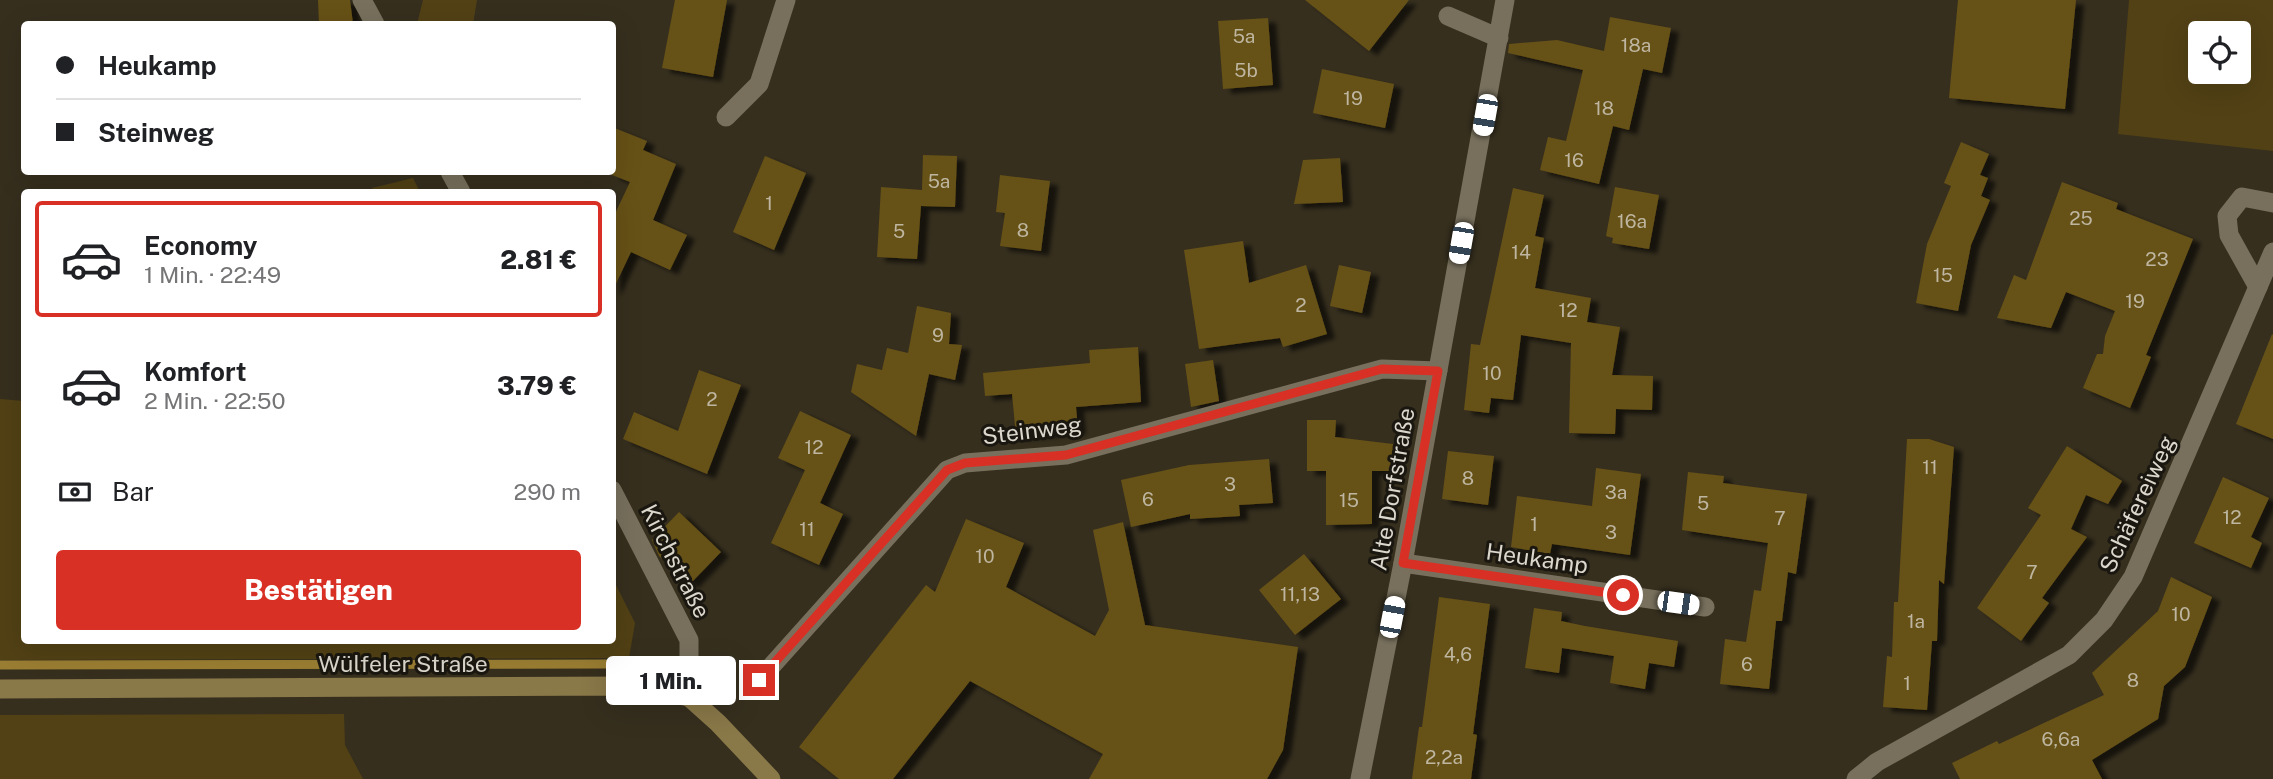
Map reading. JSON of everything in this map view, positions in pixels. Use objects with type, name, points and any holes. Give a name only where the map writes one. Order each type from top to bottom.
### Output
[{"type":"main road","name":"Wülfeler Straße","points":[[0,689],[635,686],[688,697],[718,723],[771,779]]},
{"type":"street","points":[[362,0],[373,21]]},
{"type":"street","points":[[726,117],[759,84],[786,0]]},
{"type":"street","name":"Alte Dorfstraße","points":[[1360,779],[1403,563],[1505,0]]},
{"type":"street","points":[[1448,16],[1499,38]]},
{"type":"street","points":[[2258,287],[2229,234],[2227,216],[2242,197],[2273,203]]},
{"type":"street","name":"Schäfereiweg","points":[[1856,779],[1877,762],[2068,655],[2104,620],[2133,578],[2273,252]]},
{"type":"street","name":"Steinweg","points":[[759,680],[947,470],[965,463],[1066,455],[1382,369],[1438,371]]},
{"type":"street","name":"Kirchstraße","points":[[616,498],[689,640],[688,697]]},
{"type":"street","name":"Heukamp","points":[[1403,563],[1705,607]]},
{"type":"shaded area","points":[[423,0],[477,0],[474,21],[418,21]]},
{"type":"shaded area","points":[[2129,0],[2273,0],[2273,151],[2118,134]]},
{"type":"shaded area","points":[[413,178],[418,189],[372,189]]},
{"type":"shaded area","points":[[0,399],[21,401],[21,644],[616,644],[616,585],[635,623],[629,658],[0,660]]},
{"type":"shaded area","points":[[344,714],[345,745],[363,779],[0,779],[0,715]]},
{"type":"building","points":[[318,0],[350,0],[353,21],[319,21]]},
{"type":"building","points":[[675,0],[727,0],[713,77],[662,68]]},
{"type":"building","points":[[1305,0],[1409,0],[1369,51]]},
{"type":"building","points":[[1958,0],[2076,0],[2065,109],[1949,98]]},
{"type":"building","points":[[1610,17],[1671,28],[1662,73],[1643,69],[1629,130],[1613,126],[1599,184],[1540,170],[1548,137],[1566,141],[1583,70],[1508,53],[1509,44],[1557,40],[1604,51]]},
{"type":"building","points":[[1268,18],[1273,85],[1223,89],[1218,21]]},
{"type":"building","points":[[1322,69],[1394,84],[1385,128],[1313,113]]},
{"type":"building","points":[[616,129],[647,141],[643,150],[676,164],[653,220],[687,235],[670,270],[631,252],[616,284],[616,212],[630,182],[612,175],[616,175]]},
{"type":"building","points":[[1961,142],[1989,154],[1980,175],[1988,178],[1981,196],[1990,200],[1971,245],[1958,311],[1916,303],[1927,244],[1951,186],[1944,183]]},
{"type":"building","points":[[923,155],[957,156],[955,207],[921,206],[917,259],[877,257],[881,187],[922,190]]},
{"type":"building","points":[[765,156],[806,173],[774,250],[733,232]]},
{"type":"building","points":[[1340,158],[1343,202],[1294,204],[1303,160]]},
{"type":"building","points":[[1000,175],[1050,181],[1041,251],[1000,246],[1005,213],[996,212]]},
{"type":"building","points":[[2062,182],[2118,203],[2116,209],[2193,239],[2146,355],[2151,357],[2130,408],[2083,388],[2097,354],[2103,354],[2105,336],[2115,311],[2066,292],[2051,328],[1997,318],[2014,275],[2026,280]]},
{"type":"building","points":[[1615,187],[1659,195],[1649,249],[1612,243],[1613,238],[1606,236]]},
{"type":"building","points":[[1513,188],[1544,195],[1535,236],[1544,238],[1535,288],[1591,298],[1587,322],[1620,327],[1612,375],[1653,376],[1652,410],[1616,409],[1615,434],[1569,433],[1571,343],[1521,335],[1513,400],[1491,398],[1489,413],[1464,410],[1471,344],[1480,345]]},
{"type":"building","points":[[1243,241],[1249,283],[1306,265],[1327,334],[1283,347],[1280,338],[1199,349],[1184,250]]},
{"type":"building","points":[[1339,265],[1371,272],[1362,313],[1330,306]]},
{"type":"building","points":[[917,306],[951,313],[949,344],[962,345],[955,380],[929,374],[916,436],[851,392],[857,364],[882,370],[887,348],[908,353]]},
{"type":"building","points":[[2273,335],[2273,439],[2236,424]]},
{"type":"building","points":[[1138,347],[1141,402],[1076,407],[1078,430],[1016,436],[1012,394],[985,396],[983,373],[1090,363],[1089,350]]},
{"type":"building","points":[[1213,360],[1219,401],[1191,407],[1185,364]]},
{"type":"building","points":[[699,370],[741,385],[707,474],[623,439],[634,412],[678,431]]},
{"type":"building","points":[[800,411],[851,435],[820,503],[843,514],[819,565],[771,543],[805,470],[778,458]]},
{"type":"building","points":[[1307,420],[1336,420],[1335,437],[1393,444],[1393,471],[1372,471],[1372,524],[1326,525],[1326,471],[1307,471]]},
{"type":"building","points":[[1907,439],[1929,439],[1954,447],[1944,584],[1939,580],[1937,641],[1932,641],[1927,710],[1883,707],[1887,656],[1892,657],[1894,602],[1898,602]]},
{"type":"building","points":[[2067,446],[2122,481],[2108,504],[2086,495],[2071,529],[2087,537],[2042,598],[2049,603],[2021,641],[1977,608],[2041,515],[2028,508]]},
{"type":"building","points":[[1448,451],[1494,456],[1488,505],[1442,499]]},
{"type":"building","points":[[1269,459],[1273,503],[1239,505],[1240,516],[1190,519],[1190,514],[1131,527],[1121,480],[1189,465]]},
{"type":"building","points":[[1596,468],[1641,474],[1630,555],[1552,544],[1550,554],[1511,547],[1517,496],[1592,506]]},
{"type":"building","points":[[1688,472],[1724,476],[1723,483],[1807,494],[1796,574],[1788,572],[1782,621],[1776,621],[1769,689],[1720,684],[1725,639],[1746,642],[1754,590],[1761,591],[1768,543],[1682,530]]},
{"type":"building","points":[[2223,477],[2269,498],[2251,537],[2262,543],[2251,568],[2194,543]]},
{"type":"building","points":[[679,512],[721,552],[690,584],[659,556],[652,540]]},
{"type":"building","points":[[966,519],[1024,543],[1006,587],[1095,636],[1109,610],[1093,530],[1123,522],[1145,625],[1298,647],[1283,750],[1267,779],[1089,779],[1103,754],[970,681],[893,779],[839,779],[799,747],[926,585],[935,592]]},
{"type":"building","points":[[1304,554],[1341,599],[1295,635],[1259,590]]},
{"type":"building","points":[[2171,577],[2212,597],[2185,667],[2164,686],[2158,719],[2092,760],[2102,779],[1960,779],[1952,763],[2104,695],[2092,673],[2158,611]]},
{"type":"building","points":[[1439,597],[1490,604],[1473,734],[1477,735],[1471,779],[1412,779],[1419,727],[1422,727]]},
{"type":"building","points":[[1534,608],[1562,612],[1561,621],[1678,641],[1674,667],[1649,663],[1645,689],[1610,683],[1614,656],[1562,648],[1559,673],[1525,668]]},
{"type":"waterway","points":[[0,665],[606,664]]},
{"type":"route","points":[[759,680],[947,470],[965,463],[1066,455],[1382,369],[1438,371],[1403,563],[1623,595]]}]
